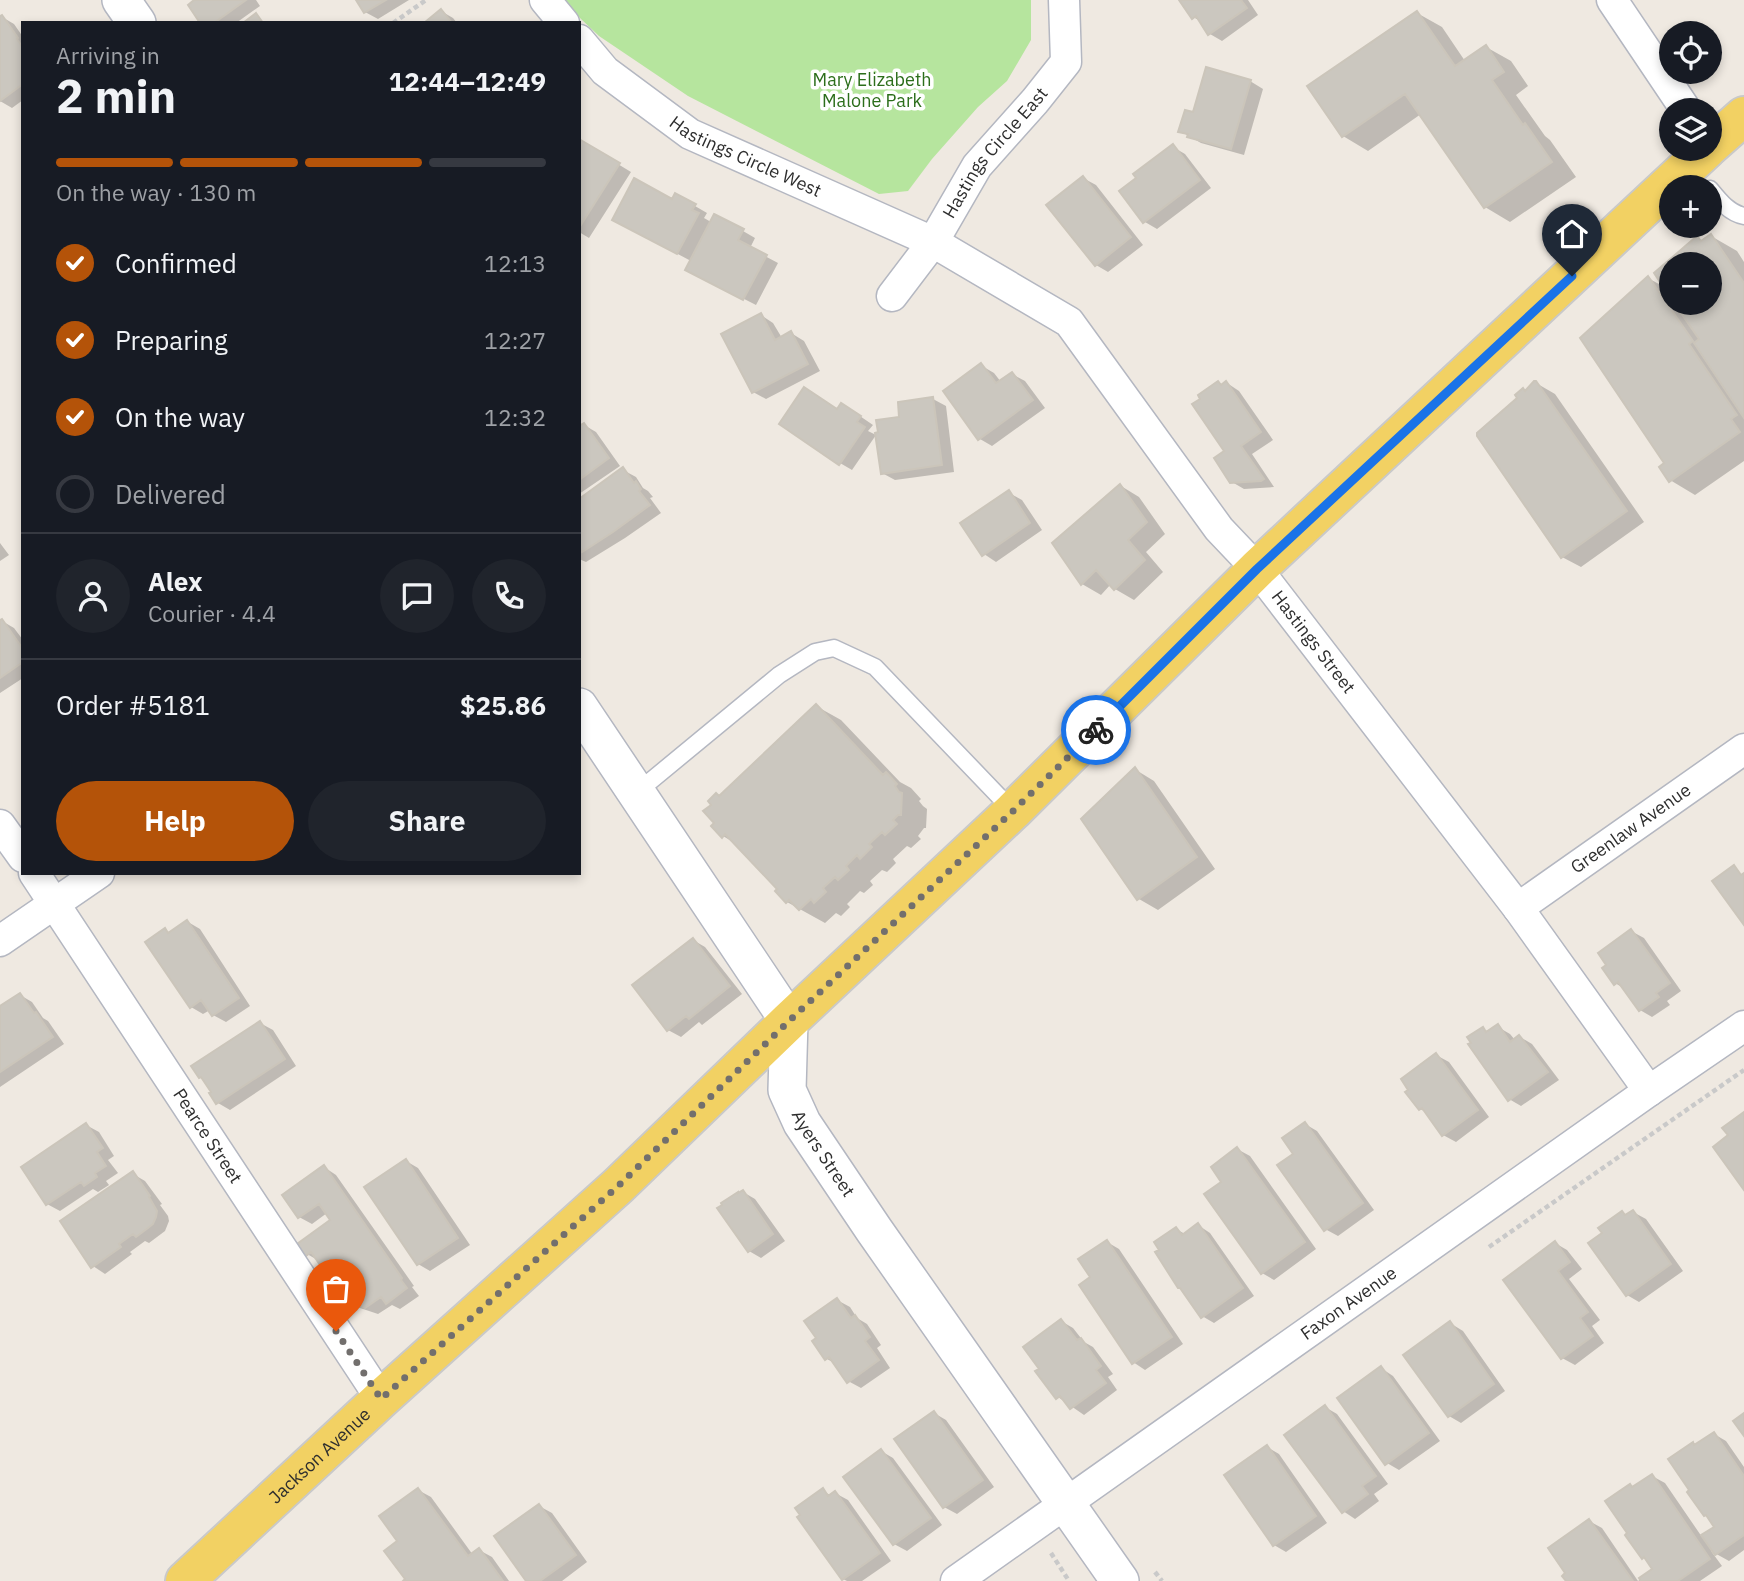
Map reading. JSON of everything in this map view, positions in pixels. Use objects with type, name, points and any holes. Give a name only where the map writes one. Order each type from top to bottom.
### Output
[{"type":"main road","name":"Jackson Avenue","points":[[185,1581],[381,1399],[618,1186],[1013,811],[1257,569],[1705,167],[1744,116]]},
{"type":"street","points":[[121,0],[136,21]]},
{"type":"street","points":[[545,0],[562,21]]},
{"type":"street","name":"Hastings Circle East","points":[[892,296],[933,242],[977,166],[1035,102],[1066,62],[1064,0]]},
{"type":"street","points":[[1612,0],[1678,98]]},
{"type":"street","name":"Hastings Circle West","points":[[581,42],[605,71],[690,134],[933,242]]},
{"type":"street","name":"Hastings Street","points":[[933,242],[1069,322],[1219,528],[1257,569],[1518,908],[1649,1091]]},
{"type":"street","points":[[581,710],[789,1021]]},
{"type":"street","name":"Greenlaw Avenue","points":[[1518,908],[1744,749]]},
{"type":"street","points":[[0,825],[21,855]]},
{"type":"street","name":"Pearce Street","points":[[35,875],[381,1399]]},
{"type":"street","points":[[0,941],[96,875]]},
{"type":"street","name":"Ayers Street","points":[[789,1021],[787,1090],[802,1123],[1066,1504],[1137,1576]]},
{"type":"street","name":"Faxon Avenue","points":[[956,1581],[1744,1026]]},
{"type":"lane","points":[[1705,167],[1721,203],[1736,214],[1744,216]]},
{"type":"lane","points":[[636,793],[779,676],[815,652],[834,648],[875,667],[1013,811]]},
{"type":"path","points":[[396,21],[426,0]]},
{"type":"path","points":[[1484,1250],[1744,1070]]},
{"type":"path","points":[[1040,1559],[1050,1551],[1069,1581]]},
{"type":"path","points":[[1137,1576],[1162,1581]]},
{"type":"green space","name":"Mary Elizabeth Malone Park","points":[[561,0],[1031,0],[1031,40],[1007,81],[978,107],[908,191],[879,194],[688,96],[599,36]]},
{"type":"building","points":[[194,0],[246,0],[217,21],[199,21],[188,5]]},
{"type":"building","points":[[356,0],[386,0],[364,13]]},
{"type":"building","points":[[1179,0],[1241,0],[1247,8],[1208,35],[1196,16],[1192,19]]},
{"type":"building","points":[[441,9],[450,21],[426,21]]},
{"type":"building","points":[[1417,11],[1455,66],[1486,45],[1504,72],[1492,80],[1552,162],[1484,208],[1405,94],[1342,137],[1307,86]]},
{"type":"building","points":[[256,13],[262,21],[246,21]]},
{"type":"building","points":[[2,15],[21,45],[21,85],[0,101]]},
{"type":"building","points":[[1206,67],[1251,80],[1231,149],[1178,132],[1185,110],[1193,112]]},
{"type":"building","points":[[581,140],[620,163],[581,225]]},
{"type":"building","points":[[1173,144],[1200,180],[1143,223],[1119,191],[1136,178],[1133,174]]},
{"type":"building","points":[[1083,176],[1131,237],[1095,266],[1046,205]]},
{"type":"building","points":[[634,178],[672,199],[675,193],[696,204],[692,210],[699,213],[677,254],[612,220]]},
{"type":"building","points":[[714,214],[744,229],[738,240],[767,255],[743,300],[685,270]]},
{"type":"building","points":[[1695,238],[1701,241],[1714,238],[1744,283],[1744,418],[1694,343],[1699,339],[1682,315],[1722,315],[1722,252],[1678,252]]},
{"type":"building","points":[[1648,276],[1659,292],[1659,315],[1675,315],[1693,341],[1689,344],[1737,415],[1731,419],[1740,432],[1669,482],[1659,467],[1664,463],[1580,338]]},
{"type":"building","points":[[761,313],[775,340],[791,331],[808,364],[752,393],[721,334]]},
{"type":"building","points":[[981,363],[996,383],[1012,372],[1033,400],[978,440],[943,391]]},
{"type":"building","points":[[1218,381],[1221,385],[1226,381],[1261,432],[1241,446],[1264,479],[1261,481],[1230,483],[1214,458],[1224,451],[1192,404],[1200,399],[1198,395]]},
{"type":"building","points":[[1534,381],[1627,511],[1561,558],[1477,436],[1477,433],[1517,398],[1515,395],[1523,388],[1525,391]]},
{"type":"building","points":[[804,387],[837,409],[841,403],[861,416],[857,422],[865,427],[839,465],[779,424]]},
{"type":"building","points":[[933,397],[942,465],[881,474],[875,433],[878,432],[876,420],[899,417],[898,402]]},
{"type":"building","points":[[584,423],[609,458],[581,479],[581,425]]},
{"type":"building","points":[[623,467],[634,483],[636,481],[641,489],[639,491],[650,505],[582,552],[581,498]]},
{"type":"building","points":[[1120,484],[1147,522],[1128,540],[1145,560],[1114,590],[1096,570],[1081,585],[1052,543]]},
{"type":"building","points":[[1009,490],[1030,523],[982,556],[960,523]]},
{"type":"building","points":[[2,619],[21,646],[21,663],[0,678]]},
{"type":"building","points":[[816,704],[883,775],[886,772],[897,784],[895,786],[902,793],[901,815],[893,820],[897,824],[885,835],[882,832],[869,844],[872,847],[860,859],[857,855],[846,866],[849,870],[838,880],[835,877],[823,888],[826,892],[814,903],[811,899],[799,910],[789,900],[786,903],[775,891],[777,889],[725,834],[722,838],[703,811],[711,805],[708,801],[716,793],[719,796]]},
{"type":"building","points":[[1135,767],[1197,857],[1137,900],[1081,819]]},
{"type":"building","points":[[1734,865],[1741,875],[1744,873],[1744,925],[1712,881]]},
{"type":"building","points":[[187,920],[239,998],[212,1016],[201,1000],[190,1008],[145,942],[165,928],[168,933]]},
{"type":"building","points":[[1631,929],[1670,983],[1656,993],[1659,997],[1639,1011],[1618,982],[1614,985],[1602,968],[1606,965],[1598,953]]},
{"type":"building","points":[[693,938],[730,986],[689,1019],[686,1016],[667,1031],[632,985]]},
{"type":"building","points":[[20,993],[53,1037],[0,1072],[0,1006]]},
{"type":"building","points":[[260,1021],[285,1059],[216,1104],[209,1093],[211,1092],[191,1066]]},
{"type":"building","points":[[1498,1024],[1510,1042],[1519,1035],[1548,1072],[1508,1101],[1468,1044],[1471,1043],[1467,1037],[1483,1027],[1486,1032]]},
{"type":"building","points":[[1436,1053],[1478,1110],[1442,1136],[1422,1108],[1419,1110],[1405,1092],[1408,1090],[1401,1079]]},
{"type":"building","points":[[1744,1112],[1744,1190],[1713,1147],[1728,1135],[1722,1128]]},
{"type":"building","points":[[1305,1122],[1363,1203],[1324,1231],[1277,1165],[1293,1154],[1282,1138]]},
{"type":"building","points":[[86,1123],[103,1148],[97,1152],[106,1166],[95,1173],[97,1177],[84,1186],[81,1182],[46,1205],[21,1167]]},
{"type":"building","points":[[1237,1147],[1305,1242],[1261,1274],[1204,1194],[1221,1182],[1211,1167]]},
{"type":"building","points":[[406,1159],[458,1238],[417,1265],[364,1187]]},
{"type":"building","points":[[324,1165],[407,1288],[386,1304],[381,1297],[365,1308],[346,1302],[311,1252],[306,1256],[297,1244],[330,1220],[319,1204],[298,1218],[282,1195]]},
{"type":"building","points":[[133,1171],[157,1211],[153,1224],[136,1237],[133,1234],[119,1244],[121,1247],[91,1268],[60,1221]]},
{"type":"building","points":[[743,1190],[773,1234],[748,1252],[717,1208]]},
{"type":"building","points":[[1633,1210],[1671,1264],[1626,1296],[1588,1243],[1602,1233],[1598,1228],[1622,1211],[1625,1215]]},
{"type":"building","points":[[1198,1223],[1243,1288],[1201,1318],[1155,1252],[1159,1250],[1154,1242],[1176,1227],[1182,1235]]},
{"type":"building","points":[[1107,1240],[1172,1337],[1132,1364],[1079,1285],[1090,1277],[1078,1259]]},
{"type":"building","points":[[1555,1241],[1570,1262],[1558,1271],[1588,1312],[1580,1318],[1593,1336],[1561,1359],[1503,1280]]},
{"type":"building","points":[[837,1298],[851,1318],[855,1315],[870,1337],[865,1341],[879,1360],[847,1383],[829,1357],[825,1360],[812,1341],[816,1338],[804,1321]]},
{"type":"building","points":[[1061,1319],[1077,1340],[1081,1338],[1101,1366],[1096,1370],[1106,1383],[1070,1409],[1060,1396],[1056,1399],[1035,1371],[1039,1369],[1023,1347]]},
{"type":"building","points":[[1450,1321],[1494,1384],[1448,1417],[1403,1355]]},
{"type":"building","points":[[1381,1366],[1429,1433],[1385,1465],[1337,1398]]},
{"type":"building","points":[[1325,1405],[1376,1476],[1362,1486],[1368,1494],[1342,1513],[1284,1435]]},
{"type":"building","points":[[934,1411],[983,1480],[943,1508],[894,1439]]},
{"type":"building","points":[[1744,1413],[1744,1436],[1733,1421]]},
{"type":"building","points":[[1714,1432],[1744,1476],[1744,1535],[1715,1555],[1701,1535],[1714,1527],[1687,1492],[1689,1490],[1668,1459]]},
{"type":"building","points":[[1267,1445],[1316,1516],[1273,1546],[1224,1475]]},
{"type":"building","points":[[881,1449],[931,1518],[893,1545],[843,1477]]},
{"type":"building","points":[[1652,1474],[1710,1559],[1678,1581],[1641,1581],[1639,1578],[1652,1569],[1625,1535],[1627,1533],[1605,1501],[1630,1484],[1632,1487]]},
{"type":"building","points":[[418,1488],[468,1556],[479,1548],[503,1581],[403,1581],[405,1579],[384,1551],[397,1541],[379,1516]]},
{"type":"building","points":[[823,1488],[828,1496],[835,1491],[880,1553],[842,1580],[797,1517],[800,1515],[795,1508]]},
{"type":"building","points":[[539,1504],[576,1555],[540,1581],[526,1581],[494,1536]]},
{"type":"building","points":[[1589,1519],[1633,1581],[1566,1581],[1562,1576],[1565,1573],[1548,1548]]},
{"type":"way so far","points":[[336,1331],[381,1399],[618,1186],[1096,730]]},
{"type":"route","points":[[1096,730],[1257,569],[1572,276]]}]
